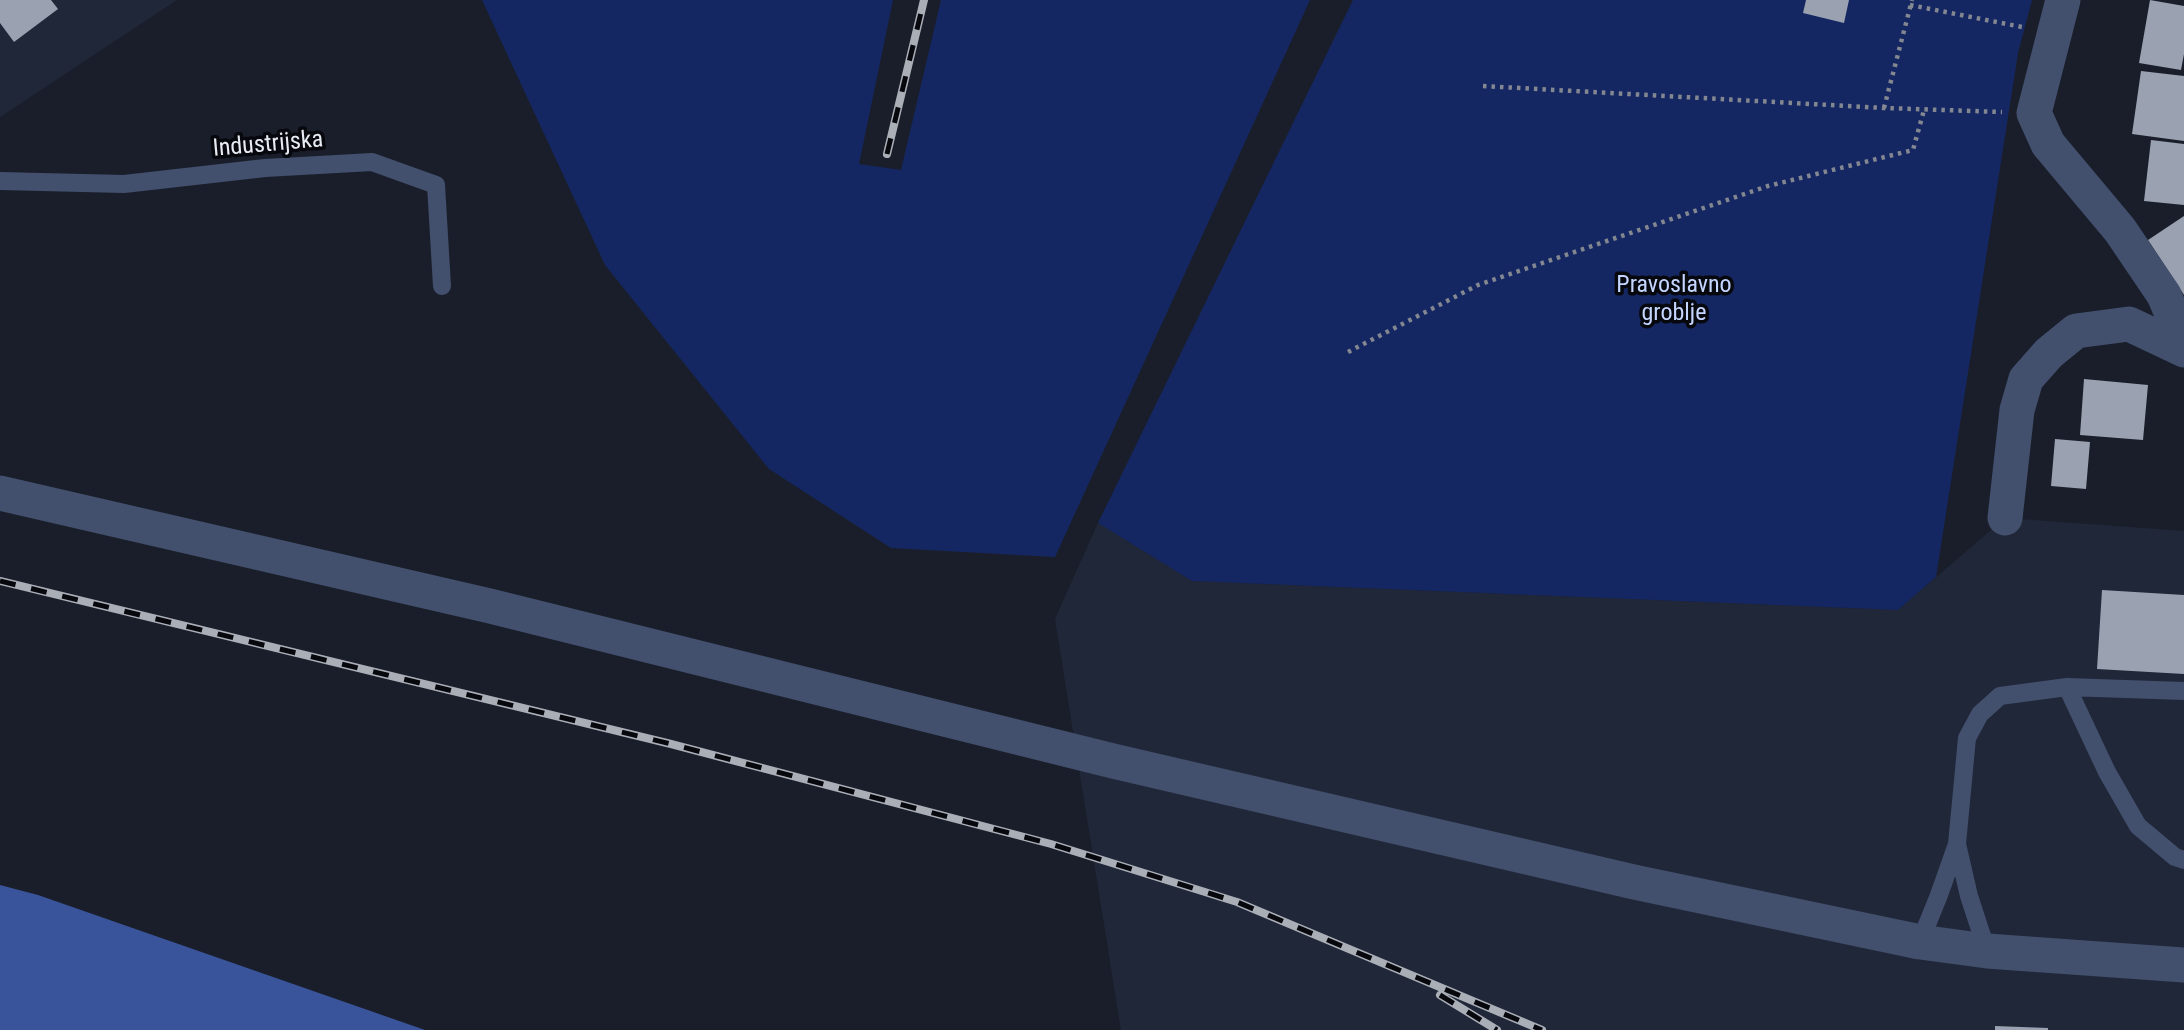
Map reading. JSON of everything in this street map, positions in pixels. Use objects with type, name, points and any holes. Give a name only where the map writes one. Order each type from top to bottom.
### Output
[{"type":"street","points":[[2059,16],[2034,113],[2048,144],[2120,230],[2164,295],[2184,343]]},
{"type":"street","points":[[2006,519],[2017,410],[2026,379],[2049,353],[2076,331],[2129,324],[2184,350]]},
{"type":"street","points":[[0,493],[490,606],[1153,771],[1634,882],[1920,942],[1987,951],[2184,965]]},
{"type":"lane","name":"Industrijska","points":[[0,181],[124,184],[265,167],[372,162],[436,185],[442,286]]},
{"type":"lane","points":[[1920,942],[1957,844],[1967,738],[1980,715],[2000,696],[2067,687],[2184,691]]},
{"type":"lane","points":[[2067,687],[2107,772],[2138,826],[2175,857],[2184,860]]},
{"type":"lane","points":[[1957,844],[1969,896],[1987,951]]},
{"type":"path","points":[[1884,108],[1911,3],[2059,16]]},
{"type":"path","points":[[1483,86],[1924,110],[2034,113]]},
{"type":"path","points":[[1348,352],[1478,285],[1768,187],[1913,150],[1924,110]]},
{"type":"shaded area","points":[[0,0],[177,0],[0,117]]},
{"type":"shaded area","points":[[2005,518],[2184,531],[2184,1030],[1121,1030],[1055,619],[1098,523],[1192,581],[1898,610]]},
{"type":"shaded area","points":[[0,885],[38,895],[425,1030],[0,1030]]},
{"type":"green space","points":[[482,0],[893,0],[859,164],[901,170],[941,0],[1310,0],[1055,557],[891,548],[769,469],[605,265]]},
{"type":"green space","name":"Pravoslavno groblje","points":[[1353,0],[2032,0],[2018,53],[1936,577],[1898,610],[1192,581],[1098,523]]},
{"type":"building","points":[[0,0],[51,0],[58,9],[14,42],[0,23]]},
{"type":"building","points":[[1806,0],[1849,0],[1844,23],[1803,13]]},
{"type":"building","points":[[2150,0],[2184,6],[2184,54],[2181,70],[2139,63]]},
{"type":"building","points":[[2141,71],[2184,76],[2184,141],[2132,134]]},
{"type":"building","points":[[2151,140],[2184,144],[2184,205],[2144,201]]},
{"type":"building","points":[[2184,216],[2184,295],[2148,240]]},
{"type":"building","points":[[2084,379],[2148,385],[2143,440],[2080,435]]},
{"type":"building","points":[[2055,439],[2090,442],[2086,489],[2051,486]]},
{"type":"building","points":[[2102,590],[2184,595],[2184,674],[2097,669]]},
{"type":"building","points":[[1995,1026],[2048,1028],[2048,1030],[1995,1030]]},
{"type":"railway","points":[[887,154],[924,0]]},
{"type":"railway","points":[[0,581],[671,744],[1051,844],[1237,902],[1542,1030]]},
{"type":"railway","points":[[1440,995],[1497,1030]]}]
